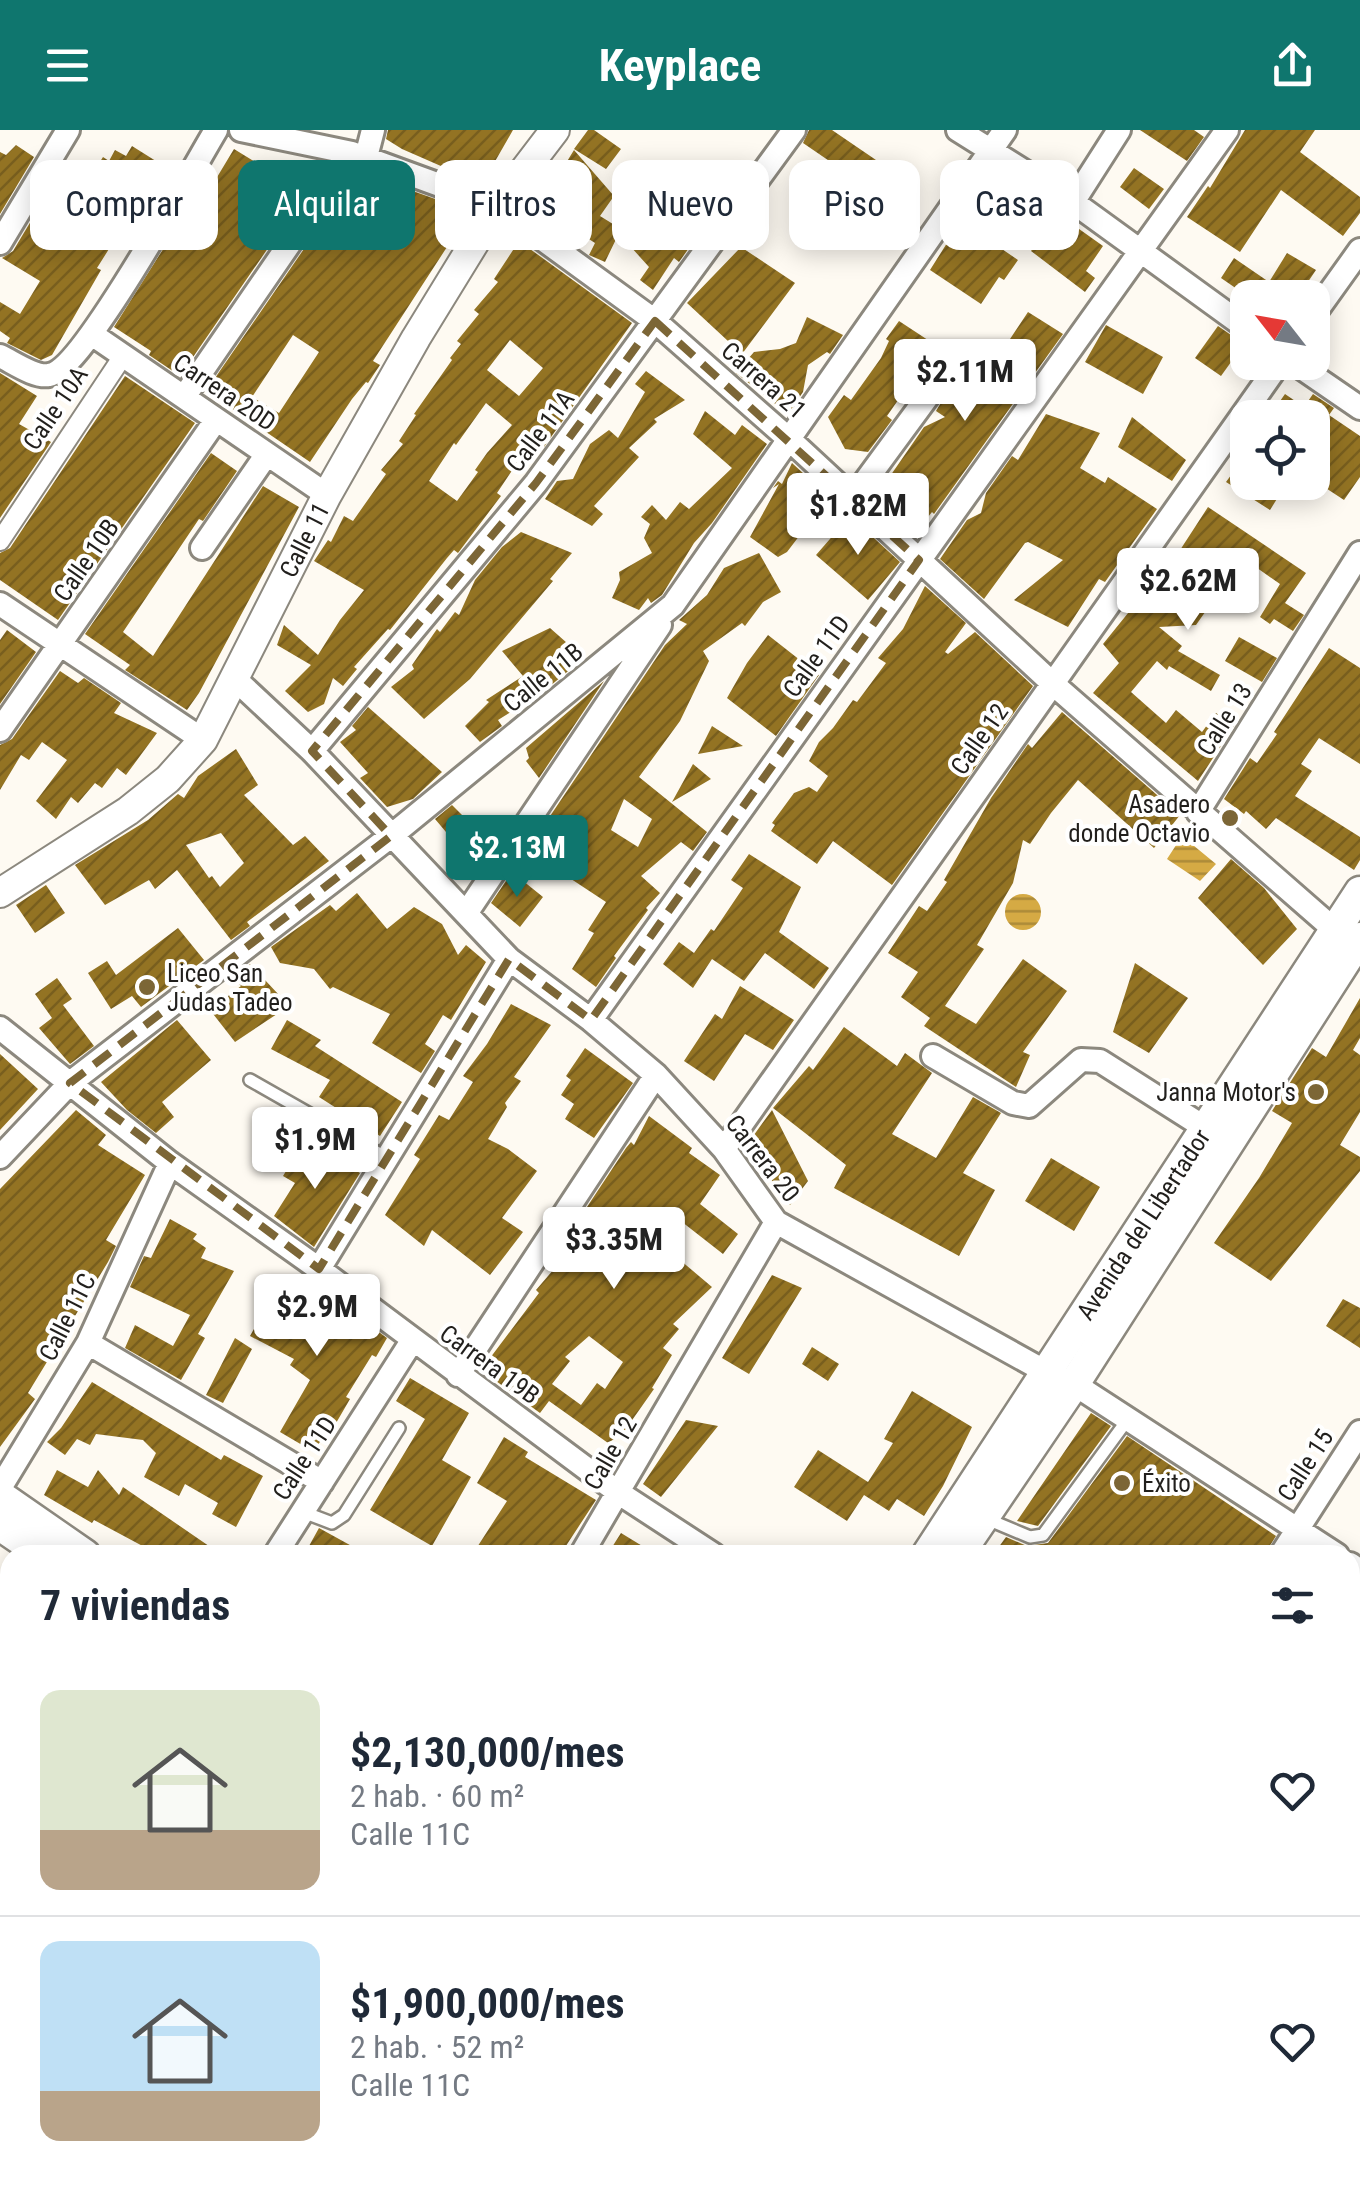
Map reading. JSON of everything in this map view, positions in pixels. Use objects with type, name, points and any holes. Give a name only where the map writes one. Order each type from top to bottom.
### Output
[{"type":"main road","name":"Avenida del Libertador","points":[[934,1545],[1061,1378],[1352,941],[1360,892]]},
{"type":"main road","name":"Avenida del Libertador","points":[[965,1545],[1207,1129],[1352,941]]},
{"type":"main road","points":[[0,1496],[71,1545]]},
{"type":"main road","points":[[0,1525],[29,1545]]},
{"type":"street","points":[[0,243],[68,130]]},
{"type":"street","name":"Calle 10A","points":[[0,356],[49,376],[62,368],[92,335],[216,130]]},
{"type":"street","name":"Carrera 21","points":[[241,130],[359,155],[435,183]]},
{"type":"street","points":[[184,397],[359,155],[372,130]]},
{"type":"street","name":"Calle 11","points":[[532,160],[555,130]]},
{"type":"street","name":"Calle 11A","points":[[312,751],[536,482],[794,130]]},
{"type":"street","points":[[958,130],[1003,160]]},
{"type":"street","name":"Calle 11B","points":[[0,1157],[70,1083],[392,836],[674,605],[1005,130]]},
{"type":"street","points":[[1079,193],[1119,130]]},
{"type":"street","name":"Calle 11D","points":[[591,1020],[1228,130]]},
{"type":"street","points":[[1079,206],[1230,315]]},
{"type":"street","name":"Calle 11","points":[[0,893],[128,810],[168,779],[203,740],[328,495],[469,250]]},
{"type":"street","name":"Carrera 21","points":[[557,250],[654,320],[1052,683],[1352,941]]},
{"type":"street","points":[[1330,292],[1360,250]]},
{"type":"street","name":"Carrera 20D","points":[[92,335],[328,495]]},
{"type":"street","name":"Calle 10A","points":[[0,541],[123,356]]},
{"type":"street","name":"Calle 12","points":[[724,1148],[1267,380]]},
{"type":"street","points":[[1319,380],[1360,408]]},
{"type":"street","points":[[853,498],[939,381]]},
{"type":"street","name":"Calle 10B","points":[[0,730],[216,420]]},
{"type":"street","points":[[202,548],[266,454]]},
{"type":"street","name":"Calle 13","points":[[1198,812],[1360,552]]},
{"type":"street","points":[[0,604],[203,740]]},
{"type":"street","points":[[467,912],[674,605]]},
{"type":"street","name":"Carrera 20","points":[[234,678],[312,751],[509,960],[591,1020],[656,1075],[724,1148],[776,1222],[1061,1378],[1322,1545]]},
{"type":"street","points":[[319,1269],[509,960]]},
{"type":"street","name":"Carrera 19B","points":[[0,1028],[170,1163],[619,1493],[699,1545]]},
{"type":"street","points":[[933,1056],[1014,1103],[1028,1106],[1081,1060],[1100,1061],[1207,1129]]},
{"type":"street","points":[[458,1374],[656,1075]]},
{"type":"street","name":"Calle 11C","points":[[0,1488],[88,1343],[170,1163]]},
{"type":"street","name":"Calle 12","points":[[587,1545],[776,1222]]},
{"type":"street","name":"Calle 11D","points":[[281,1545],[412,1341]]},
{"type":"street","points":[[88,1343],[322,1482]]},
{"type":"street","name":"Calle 15","points":[[1287,1545],[1360,1432]]},
{"type":"lane","points":[[250,1080],[387,1158]]},
{"type":"lane","points":[[983,1517],[1030,1538],[1043,1535],[1128,1419]]},
{"type":"lane","points":[[302,1512],[332,1524],[344,1515],[400,1428]]},
{"type":"highlighted area","points":[[655,321],[919,560],[591,1020],[509,959],[319,1269],[70,1083],[391,836],[312,751],[536,483]]},
{"type":"shaded area","points":[[1182,836],[1216,864],[1200,881],[1167,859]]},
{"type":"shaded area","points":[[1023,894],[1036,899],[1041,912],[1036,925],[1023,930],[1010,925],[1005,912],[1010,899]]},
{"type":"building","points":[[388,130],[513,130],[496,160],[435,160],[435,163],[386,139]]},
{"type":"building","points":[[588,130],[594,130],[621,149],[606,169],[574,149]]},
{"type":"building","points":[[809,130],[832,130],[876,160],[828,160],[803,143]]},
{"type":"building","points":[[1140,130],[1194,130],[1204,137],[1187,161]]},
{"type":"building","points":[[1245,130],[1315,130],[1300,152],[1360,197],[1360,213],[1343,236],[1281,190],[1240,252],[1187,217],[1210,188]]},
{"type":"building","points":[[16,145],[34,157],[0,214],[0,152],[6,155]]},
{"type":"building","points":[[132,146],[154,160],[110,160],[115,150],[126,156]]},
{"type":"building","points":[[234,149],[252,160],[238,160],[238,250],[267,250],[180,376],[114,327],[163,250],[218,250],[218,176]]},
{"type":"building","points":[[574,150],[583,160],[568,160]]},
{"type":"building","points":[[1134,168],[1164,189],[1149,209],[1120,187]]},
{"type":"building","points":[[592,171],[612,194],[600,216],[612,223],[612,248],[605,262],[589,255],[595,243]]},
{"type":"building","points":[[415,192],[435,199],[435,250],[445,250],[373,361],[380,365],[310,462],[206,391],[303,250],[415,250]],"holes":[[[293,335],[319,352],[279,413],[252,397]]]},
{"type":"building","points":[[30,223],[30,250],[108,250],[97,268],[101,270],[52,355],[41,360],[7,343],[10,338],[0,331],[0,302],[20,314],[40,281],[2,258],[13,251]]},
{"type":"building","points":[[1079,229],[1103,246],[1086,271],[1095,278],[1085,292],[1031,251],[1079,250]]},
{"type":"building","points":[[513,250],[531,250],[632,323],[544,447],[538,447],[520,470],[515,466],[497,493],[501,496],[458,553],[454,550],[447,558],[390,630],[354,667],[357,669],[343,686],[333,678],[324,704],[308,712],[285,691],[311,665],[277,645],[284,625],[318,655],[364,590],[314,561],[328,540],[331,542],[344,516],[353,521],[386,474],[381,470],[403,444],[399,441],[414,414],[452,360],[461,344],[457,341],[479,314],[474,310],[498,282],[494,279]],"holes":[[[510,340],[543,368],[519,396],[487,370]],[[486,403],[512,425],[487,453],[457,501],[429,481]]]},
{"type":"building","points":[[634,250],[688,250],[679,262],[674,258],[653,290],[640,280],[649,267]]},
{"type":"building","points":[[738,250],[746,250],[795,283],[742,354],[687,303]]},
{"type":"building","points":[[943,250],[1003,250],[1018,260],[1004,280],[999,277],[981,304],[930,270]]},
{"type":"building","points":[[1287,253],[1316,270],[1309,280],[1270,280]]},
{"type":"building","points":[[1234,258],[1266,280],[1230,280],[1230,284],[1221,278]]},
{"type":"building","points":[[1028,312],[1063,334],[934,514],[919,528],[906,527],[881,504],[877,495],[924,427],[945,417],[936,411],[954,381],[957,385],[970,364],[980,371],[995,350],[1000,354]]},
{"type":"building","points":[[807,317],[843,335],[830,354],[827,352],[808,365],[803,392],[788,414],[736,373],[754,352],[796,343]]},
{"type":"building","points":[[899,321],[937,346],[924,364],[910,354],[894,387],[903,393],[887,416],[892,420],[868,452],[845,449],[828,417],[844,395],[851,400],[881,358],[889,341],[886,339]]},
{"type":"building","points":[[1106,325],[1163,357],[1143,394],[1085,362]]},
{"type":"building","points":[[1218,326],[1230,334],[1230,363],[1221,376],[1195,358]]},
{"type":"building","points":[[646,371],[685,400],[654,419],[657,422],[629,448],[639,457],[594,506],[603,514],[592,526],[545,499],[557,481],[573,479],[590,444],[609,430],[618,438],[645,392],[635,384]]},
{"type":"building","points":[[0,373],[37,396],[19,424],[51,442],[0,518]]},
{"type":"building","points":[[125,376],[195,423],[58,620],[0,580],[0,553],[10,548]]},
{"type":"building","points":[[705,411],[735,435],[742,425],[767,444],[694,543],[662,595],[651,603],[648,598],[639,610],[612,598],[620,580],[619,572],[652,553],[644,538],[650,524],[641,517],[652,505],[666,520],[680,502],[689,509],[732,468],[693,434]]},
{"type":"building","points":[[1046,414],[1100,433],[1080,468],[1105,483],[1108,477],[1157,509],[1105,582],[1099,579],[1068,627],[1014,600],[1063,560],[1025,543],[984,599],[940,559],[967,520],[981,513],[986,493],[1012,456],[1018,460]]},
{"type":"building","points":[[1330,416],[1360,436],[1360,477],[1344,500],[1330,491]]},
{"type":"building","points":[[1132,417],[1186,460],[1172,481],[1118,447]]},
{"type":"building","points":[[211,453],[237,471],[203,521],[199,519],[123,632],[153,656],[263,486],[299,507],[187,710],[125,670],[130,665],[85,634]]},
{"type":"building","points":[[792,463],[829,497],[787,552],[778,557],[750,537],[779,484],[773,488],[778,481],[782,484]]},
{"type":"building","points":[[1254,500],[1276,500],[1270,510]]},
{"type":"building","points":[[1208,507],[1306,573],[1285,603],[1304,615],[1293,631],[1274,619],[1270,624],[1260,617],[1280,584],[1243,558],[1196,625],[1159,627],[1182,646],[1178,651],[1220,675],[1211,691],[1169,666],[1167,670],[1157,661],[1131,692],[1166,723],[1176,710],[1202,732],[1216,713],[1234,726],[1198,781],[1093,693],[1119,663],[1103,644],[1158,576],[1163,558],[1171,564]]},
{"type":"building","points":[[850,516],[900,562],[868,600],[816,555]]},
{"type":"building","points":[[521,532],[572,553],[470,679],[424,719],[391,687],[414,669],[412,665],[437,629],[440,632],[455,612],[459,615],[475,580],[502,547]]},
{"type":"building","points":[[759,553],[781,592],[763,602],[745,626],[742,623],[703,651],[709,661],[680,721],[639,777],[707,832],[693,851],[681,842],[641,876],[660,893],[646,908],[596,987],[572,969],[594,933],[588,930],[606,902],[562,873],[532,843],[665,645],[687,624],[679,620],[707,595],[724,568]],"holes":[[[624,799],[652,819],[638,847],[611,830]]]},
{"type":"building","points":[[925,586],[966,623],[945,652],[948,654],[975,632],[1033,686],[892,885],[833,841],[817,864],[771,831],[775,825],[772,823],[794,793],[809,787],[817,792],[828,776],[809,761],[819,742],[853,700],[857,702],[886,663],[878,658],[903,629]]},
{"type":"building","points":[[550,628],[584,658],[527,705],[498,720],[502,726],[480,742],[465,726],[489,702],[486,700],[523,676],[502,651]]},
{"type":"building","points":[[7,630],[36,652],[0,704],[0,640]]},
{"type":"building","points":[[768,635],[819,675],[776,736],[727,698]]},
{"type":"building","points":[[1239,637],[1277,658],[1262,682],[1225,661]]},
{"type":"building","points":[[1329,648],[1360,668],[1360,764],[1319,738],[1301,764],[1312,771],[1295,796],[1360,837],[1360,860],[1354,870],[1276,818],[1266,829],[1246,811],[1244,814],[1224,799],[1250,758],[1257,763]]},
{"type":"building","points":[[60,671],[78,683],[84,678],[121,703],[114,713],[157,733],[126,775],[117,768],[102,788],[95,783],[78,803],[71,797],[56,819],[36,801],[67,760],[42,742],[29,760],[21,755],[0,790],[0,745],[12,739]]},
{"type":"building","points":[[604,681],[539,778],[526,761],[526,748]]},
{"type":"building","points":[[368,707],[442,772],[413,799],[387,807],[360,778],[368,773],[340,742],[356,730],[352,726]]},
{"type":"building","points":[[1062,712],[1180,815],[1154,848],[1078,780],[1030,844],[1023,840],[1013,883],[977,945],[984,949],[945,1006],[976,1024],[1023,959],[1067,991],[1023,1052],[1030,1055],[1016,1087],[924,1026],[930,1018],[901,997],[918,972],[888,953],[919,906],[927,911],[947,882],[944,880],[991,798],[1028,744],[1032,748]]},
{"type":"building","points":[[712,726],[743,746],[698,754]]},
{"type":"building","points":[[236,749],[258,785],[244,795],[293,845],[305,836],[329,861],[247,922],[250,926],[231,940],[177,870],[155,889],[149,880],[105,905],[75,865],[148,820],[178,794],[184,798],[198,776]],"holes":[[[221,833],[244,863],[220,887],[186,845]]]},
{"type":"building","points":[[693,764],[711,779],[672,802]]},
{"type":"building","points":[[452,805],[479,832],[457,845],[435,819]]},
{"type":"building","points":[[749,854],[801,887],[779,932],[829,968],[814,989],[765,953],[744,981],[712,959],[693,988],[663,964],[679,942],[694,953],[711,929],[714,931],[743,888],[731,880]]},
{"type":"building","points":[[1231,859],[1264,888],[1297,929],[1263,965],[1198,898]]},
{"type":"building","points":[[512,872],[543,897],[520,927],[491,903]]},
{"type":"building","points":[[46,885],[65,913],[35,933],[16,905]]},
{"type":"building","points":[[357,893],[387,929],[414,907],[442,924],[458,955],[466,945],[486,962],[451,1020],[443,1015],[425,1044],[435,1051],[421,1073],[372,1043],[390,1014],[330,989],[314,969],[280,963],[271,947],[330,905],[336,911]]},
{"type":"building","points":[[178,928],[204,960],[141,1007],[132,996],[111,1009],[88,973],[107,961],[116,975]]},
{"type":"building","points":[[1135,963],[1188,998],[1149,1053],[1113,1032]]},
{"type":"building","points":[[250,964],[279,995],[279,1002],[270,1010],[277,1014],[235,1042],[210,1010],[241,986],[236,980]]},
{"type":"building","points":[[57,978],[72,999],[63,1005],[94,1046],[70,1064],[39,1028],[52,1018],[35,994]]},
{"type":"building","points":[[740,986],[794,1020],[773,1050],[745,1034],[714,1081],[684,1061],[715,1014],[722,1019]]},
{"type":"building","points":[[1360,998],[1360,1038],[1353,1050],[1360,1055],[1360,1112],[1340,1145],[1360,1157],[1360,1171],[1271,1281],[1214,1243],[1292,1123],[1272,1111],[1312,1048],[1326,1057]]},
{"type":"building","points":[[511,1004],[551,1025],[514,1077],[521,1081],[505,1103],[507,1107],[488,1139],[537,1171],[502,1218],[523,1232],[490,1275],[432,1230],[424,1246],[385,1215],[420,1159],[414,1155],[439,1115],[449,1120],[473,1082],[463,1076]]},
{"type":"building","points":[[177,1020],[211,1060],[162,1102],[174,1117],[156,1133],[101,1082]]},
{"type":"building","points":[[287,1020],[321,1040],[315,1046],[402,1102],[380,1136],[319,1097],[330,1080],[271,1049]]},
{"type":"building","points":[[844,1027],[897,1066],[905,1053],[932,1073],[892,1134],[936,1158],[973,1097],[1001,1113],[963,1173],[995,1190],[959,1256],[834,1188],[846,1165],[773,1108],[809,1066],[813,1070]]},
{"type":"building","points":[[585,1048],[633,1083],[594,1138],[565,1119],[574,1104],[561,1095],[571,1080],[566,1076]]},
{"type":"building","points":[[0,1054],[38,1089],[0,1130]]},
{"type":"building","points":[[76,1110],[106,1135],[98,1145],[145,1175],[106,1240],[116,1246],[108,1262],[28,1393],[35,1399],[0,1447],[0,1189]]},
{"type":"building","points":[[772,1110],[808,1181],[790,1205],[746,1146]]},
{"type":"building","points":[[649,1116],[692,1148],[689,1153],[720,1175],[700,1204],[738,1234],[723,1254],[668,1211],[648,1233],[712,1287],[673,1324],[679,1329],[663,1348],[672,1355],[654,1389],[623,1433],[608,1443],[549,1401],[540,1413],[481,1370],[539,1293],[536,1290],[554,1269],[548,1265],[558,1251],[589,1219],[583,1213],[626,1148],[631,1142],[634,1145]],"holes":[[[589,1336],[623,1362],[605,1389],[597,1383],[581,1405],[552,1384],[570,1361],[565,1357]]]},
{"type":"building","points":[[305,1140],[360,1173],[314,1247],[274,1216],[295,1183],[283,1176]]},
{"type":"building","points":[[1051,1158],[1100,1187],[1074,1231],[1025,1201]]},
{"type":"building","points":[[170,1219],[197,1234],[193,1239],[206,1248],[201,1258],[234,1271],[198,1334],[205,1338],[181,1380],[125,1348],[135,1325],[173,1346],[190,1315],[130,1287],[144,1256],[151,1258]]},
{"type":"building","points":[[772,1275],[802,1288],[749,1374],[722,1358]]},
{"type":"building","points":[[277,1288],[357,1320],[358,1317],[387,1338],[376,1357],[372,1355],[346,1397],[350,1399],[332,1430],[328,1428],[314,1452],[280,1432],[310,1380],[290,1365],[294,1359],[250,1336]]},
{"type":"building","points":[[1343,1299],[1360,1308],[1360,1348],[1326,1326]]},
{"type":"building","points":[[235,1338],[252,1349],[223,1403],[206,1395]]},
{"type":"building","points":[[812,1347],[839,1364],[828,1381],[802,1364]]},
{"type":"building","points":[[410,1378],[469,1413],[442,1460],[471,1477],[433,1545],[370,1510],[425,1419],[396,1401]]},
{"type":"building","points":[[92,1382],[221,1460],[224,1455],[263,1476],[236,1527],[212,1514],[218,1503],[185,1484],[179,1496],[144,1477],[156,1453],[143,1440],[96,1434],[90,1445],[77,1439],[65,1455],[47,1442]]},
{"type":"building","points":[[912,1391],[972,1427],[924,1516],[897,1499],[889,1511],[864,1495],[847,1521],[794,1487],[818,1450],[868,1482],[893,1443],[884,1439]]},
{"type":"building","points":[[1091,1413],[1111,1426],[1038,1526],[1017,1521]]},
{"type":"building","points":[[686,1420],[718,1426],[661,1497],[643,1484]]},
{"type":"building","name":"Éxito","points":[[1127,1436],[1276,1536],[1270,1545],[1034,1545],[1048,1543]]},
{"type":"building","points":[[504,1437],[528,1452],[525,1457],[596,1500],[567,1545],[478,1545],[507,1501],[477,1483]]},
{"type":"building","points":[[57,1470],[88,1487],[98,1470],[119,1495],[123,1487],[207,1545],[141,1545],[44,1495]]},
{"type":"building","points":[[319,1528],[350,1545],[310,1545]]},
{"type":"building","points":[[621,1533],[641,1545],[613,1545]]},
{"type":"building","name":"Éxito","points":[[1006,1537],[1025,1545],[1000,1545]]},
{"type":"place","name":"Asadero donde Octavio","points":[[1230,818]]},
{"type":"place","name":"Liceo San Judas Tadeo","points":[[147,987]]},
{"type":"place","name":"Janna Motor's","points":[[1316,1092]]},
{"type":"place","name":"Éxito","points":[[1122,1483]]}]
